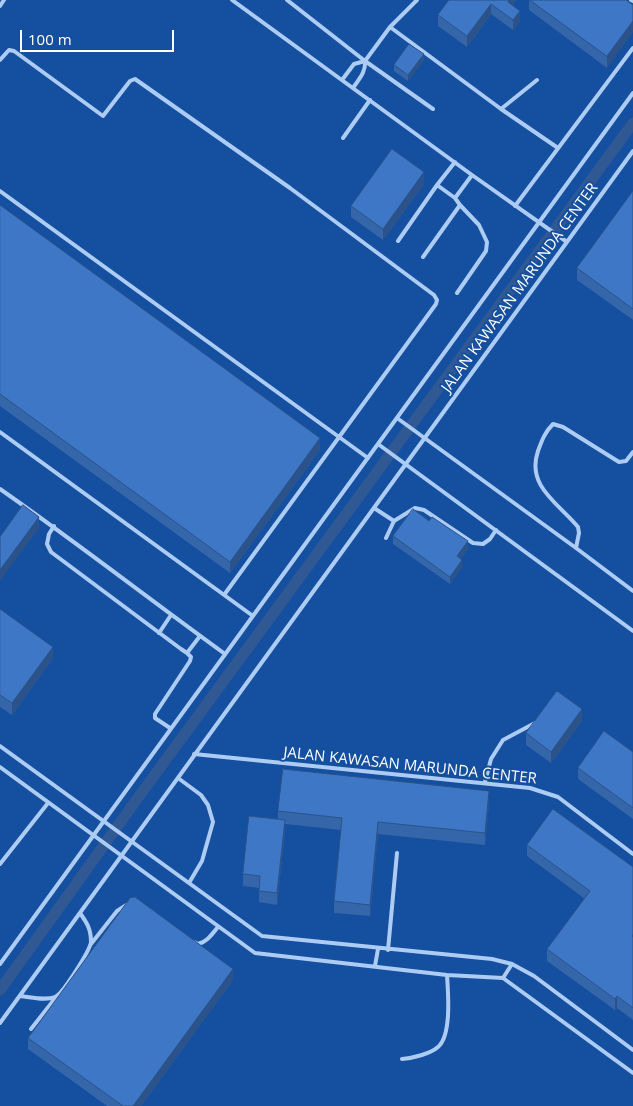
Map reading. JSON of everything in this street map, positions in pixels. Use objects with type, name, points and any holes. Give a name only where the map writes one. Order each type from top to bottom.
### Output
[{"type":"lane","points":[[0,6],[4,0]]},
{"type":"lane","name":"JALAN KAWASAN MARUNDA CENTER","points":[[232,0],[541,223]]},
{"type":"lane","points":[[287,0],[365,61],[433,109]]},
{"type":"lane","points":[[353,88],[364,72],[365,61],[390,27],[417,0]]},
{"type":"lane","points":[[390,27],[501,109],[558,148]]},
{"type":"lane","points":[[515,206],[633,48]]},
{"type":"lane","points":[[0,60],[9,50],[14,50],[103,116],[130,81],[134,80],[290,188],[434,295],[437,300],[436,304],[224,595]]},
{"type":"lane","points":[[342,80],[354,64],[365,61]]},
{"type":"lane","points":[[501,109],[537,80]]},
{"type":"lane","name":"JALAN KAWASAN MARUNDA CENTER","points":[[0,964],[170,728],[368,458],[399,419],[633,94]]},
{"type":"lane","points":[[343,138],[370,100]]},
{"type":"lane","name":"JALAN KAWASAN MARUNDA CENTER","points":[[0,1024],[374,508],[423,437],[633,151]]},
{"type":"lane","points":[[398,241],[455,162]]},
{"type":"lane","points":[[455,198],[472,175]]},
{"type":"lane","points":[[437,185],[455,198],[460,206],[479,225],[487,242],[486,251],[457,293]]},
{"type":"lane","points":[[0,191],[368,458]]},
{"type":"lane","points":[[423,257],[460,206]]},
{"type":"lane","points":[[541,223],[566,241]]},
{"type":"lane","points":[[399,419],[633,591]]},
{"type":"lane","points":[[576,548],[579,533],[578,527],[552,502],[539,483],[535,471],[535,462],[543,435],[553,424],[563,427],[619,462],[626,461],[633,452]]},
{"type":"lane","points":[[0,432],[253,616]]},
{"type":"lane","points":[[379,445],[633,631]]},
{"type":"lane","points":[[0,489],[54,526],[225,654]]},
{"type":"lane","points":[[374,508],[394,521]]},
{"type":"lane","points":[[386,538],[394,521],[416,508],[424,510],[473,543],[484,544],[496,530]]},
{"type":"lane","points":[[54,526],[49,534],[47,544],[51,552],[191,657],[155,714],[155,718],[170,728]]},
{"type":"lane","points":[[159,633],[171,615]]},
{"type":"lane","points":[[187,653],[200,636]]},
{"type":"lane","points":[[486,782],[491,759],[503,740],[535,723]]},
{"type":"lane","points":[[0,746],[265,938],[492,959],[512,964],[534,976],[633,1050]]},
{"type":"lane","name":"JALAN KAWASAN MARUNDA CENTER","points":[[194,754],[486,782],[530,788],[558,797],[633,854]]},
{"type":"lane","points":[[0,767],[252,952],[447,975],[503,978],[633,1073]]},
{"type":"lane","points":[[178,778],[201,795],[208,805],[213,822],[202,861],[188,883]]},
{"type":"lane","points":[[0,864],[48,803]]},
{"type":"lane","points":[[388,950],[396,853]]},
{"type":"lane","points":[[31,1029],[65,986],[91,944],[116,911],[127,904],[137,905]]},
{"type":"lane","points":[[80,913],[90,928],[91,944]]},
{"type":"lane","points":[[191,940],[198,944],[202,943],[218,927]]},
{"type":"lane","points":[[375,966],[378,949]]},
{"type":"lane","points":[[503,978],[512,964]]},
{"type":"lane","points":[[402,1059],[416,1057],[439,1046],[444,1037],[448,1019],[447,975]]},
{"type":"lane","points":[[20,996],[46,999],[57,996]]},
{"type":"building","points":[[449,0],[509,0],[508,2],[520,11],[513,20],[491,4],[467,36],[438,15]]},
{"type":"building","points":[[530,0],[626,0],[633,5],[633,21],[607,56]]},
{"type":"building","points":[[409,44],[424,54],[408,75],[394,65]]},
{"type":"building","points":[[392,149],[424,172],[383,229],[351,206]]},
{"type":"building","points":[[633,191],[633,309],[577,268]]},
{"type":"building","points":[[0,205],[320,438],[230,562],[0,394]]},
{"type":"building","points":[[23,505],[39,517],[0,570],[0,537]]},
{"type":"building","points":[[413,509],[429,521],[432,517],[468,541],[457,556],[462,560],[450,577],[393,536]]},
{"type":"building","points":[[0,609],[53,647],[12,703],[0,695]]},
{"type":"building","points":[[557,691],[582,709],[551,752],[526,733]]},
{"type":"building","points":[[604,731],[633,752],[633,808],[578,768]]},
{"type":"building","points":[[283,769],[489,791],[485,833],[378,822],[370,905],[334,901],[342,818],[278,811]]},
{"type":"building","points":[[553,809],[633,867],[633,1008],[617,996],[615,999],[547,949],[590,891],[527,845]]},
{"type":"building","points":[[249,816],[285,820],[277,893],[259,891],[260,876],[243,874]]},
{"type":"building","points":[[135,897],[233,969],[133,1106],[123,1106],[28,1038],[130,898]]},
{"type":"waterway","points":[[0,990],[140,795],[633,123]]}]
